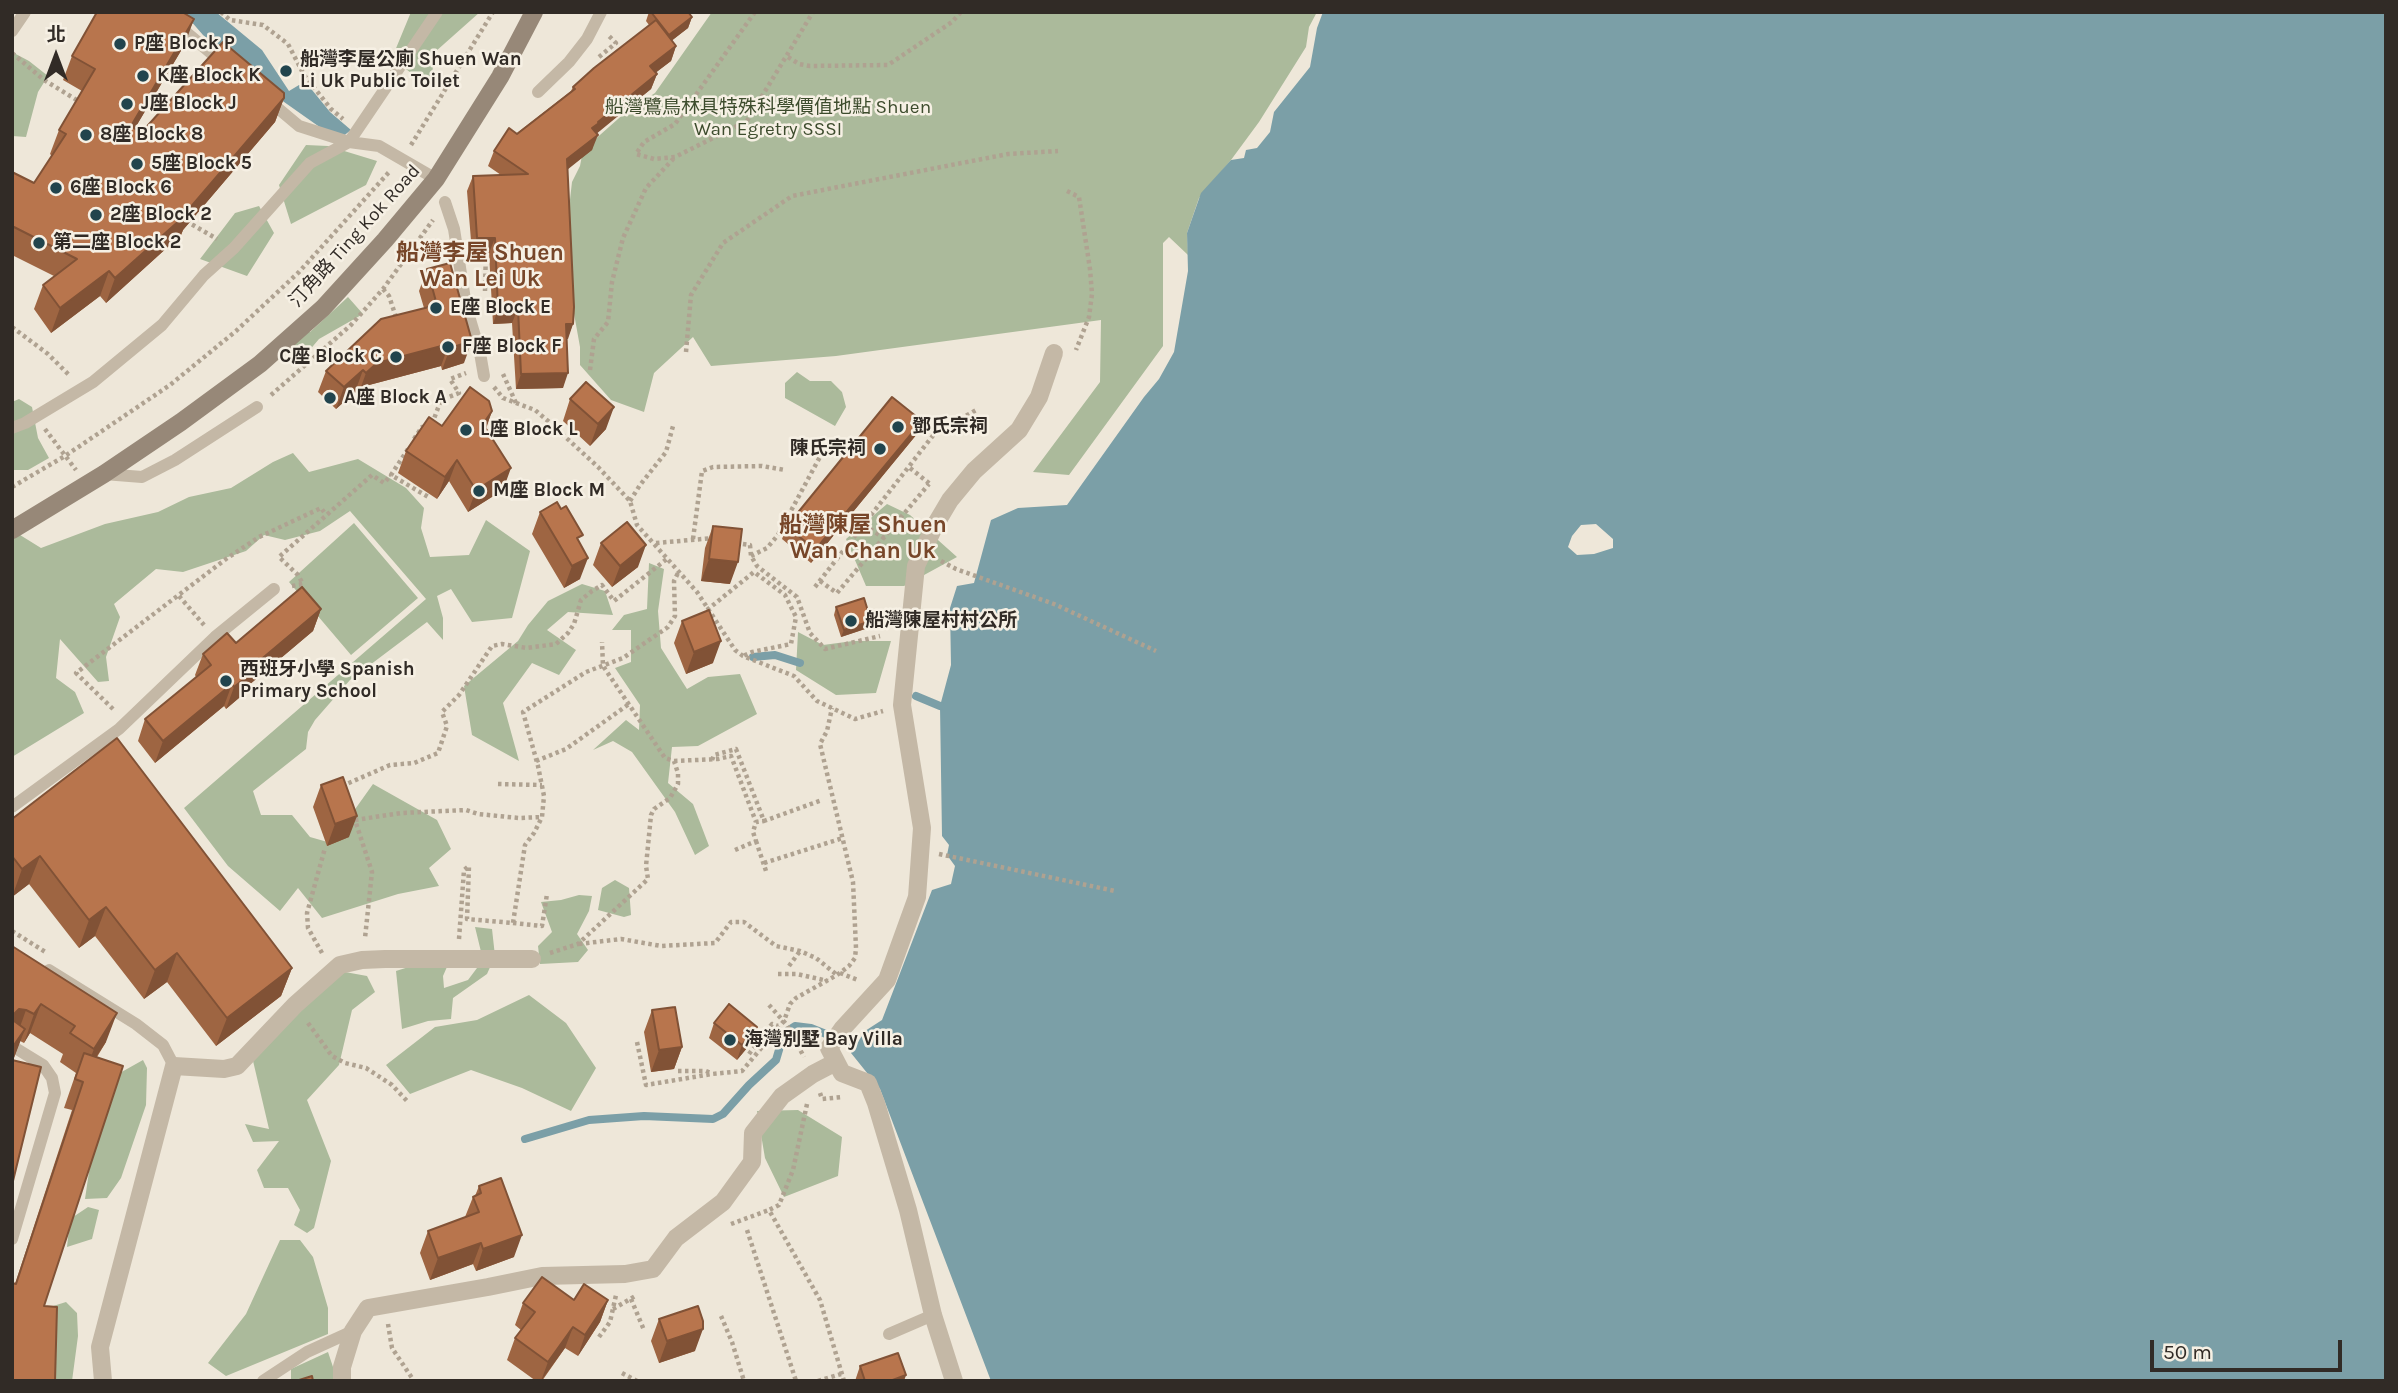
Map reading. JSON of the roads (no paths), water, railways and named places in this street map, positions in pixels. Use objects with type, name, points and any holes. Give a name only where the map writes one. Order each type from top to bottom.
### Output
[{"type":"main road","name":"汀角路 Ting Kok Road","points":[[12,530],[104,474],[181,422],[260,364],[323,308],[436,179],[500,77],[534,12]]},
{"type":"street","points":[[954,1381],[933,1315],[908,1210],[872,1093],[868,1083],[842,1073],[829,1048],[838,1034],[887,980],[917,897],[922,828],[902,705],[916,566],[950,500],[974,471],[1019,430],[1039,397],[1054,353]]},
{"type":"street","points":[[103,1381],[100,1348],[174,1066],[224,1069],[237,1066],[295,1005],[340,965],[362,960],[533,959]]},
{"type":"street","points":[[342,1381],[342,1367],[353,1331],[368,1308],[542,1276],[620,1274],[653,1269],[676,1238],[723,1202],[752,1162],[753,1133],[782,1096],[836,1062]]},
{"type":"lane","points":[[12,31],[25,12]]},
{"type":"lane","points":[[162,12],[233,71]]},
{"type":"lane","points":[[12,428],[82,388],[162,325],[204,275],[234,248],[310,163],[352,136],[437,12]]},
{"type":"lane","points":[[538,92],[569,62],[587,39],[601,12]]},
{"type":"lane","points":[[260,93],[299,125],[352,136],[379,146],[436,179]]},
{"type":"lane","points":[[446,202],[454,229],[466,306],[484,372]]},
{"type":"lane","points":[[104,474],[142,477],[175,460],[257,407]]},
{"type":"lane","points":[[12,807],[127,722],[215,637],[274,589]]},
{"type":"lane","points":[[35,961],[136,1024],[163,1045],[174,1066]]},
{"type":"lane","points":[[12,1046],[43,1065],[52,1078],[55,1093],[12,1239]]},
{"type":"lane","points":[[889,1334],[933,1315]]},
{"type":"lane","points":[[263,1381],[307,1352],[353,1331]]},
{"type":"water","points":[[183,12],[216,12],[262,50],[289,91],[299,85],[308,85],[330,112],[351,130],[342,137],[321,128],[277,97],[203,35]]},
{"type":"water","points":[[1323,12],[2386,12],[2386,1381],[991,1381],[880,1089],[851,1053],[865,1031],[882,1020],[932,890],[951,884],[955,866],[947,855],[949,845],[942,836],[940,706],[951,665],[950,608],[957,586],[974,583],[991,520],[1018,508],[1067,505],[1159,379],[1174,352],[1188,271],[1187,233],[1201,193],[1231,160],[1244,158],[1246,150],[1257,148],[1270,132],[1274,112],[1310,67],[1317,28]],"holes":[[[1596,524],[1613,539],[1613,548],[1594,554],[1577,555],[1568,547],[1572,536],[1581,525]]]},
{"type":"waterway","points":[[753,657],[775,655],[800,663]]},
{"type":"waterway","points":[[916,696],[940,706]]},
{"type":"waterway","points":[[525,1139],[589,1120],[644,1116],[713,1119],[723,1114],[776,1060],[784,1033],[795,1026],[811,1028],[856,1046]]},
{"type":"place","name":"P座 Block P","points":[[120,44]]},
{"type":"place","name":"船灣李屋公廁 Shuen Wan Li Uk Public Toilet","points":[[286,71]]},
{"type":"place","name":"K座 Block K","points":[[143,76]]},
{"type":"place","name":"J座 Block J","points":[[127,104]]},
{"type":"place","name":"8座 Block 8","points":[[86,135]]},
{"type":"place","name":"5座 Block 5","points":[[137,164]]},
{"type":"place","name":"6座 Block 6","points":[[56,188]]},
{"type":"place","name":"2座 Block 2","points":[[96,215]]},
{"type":"place","name":"第二座 Block 2","points":[[39,243]]},
{"type":"place","name":"E座 Block E","points":[[436,308]]},
{"type":"place","name":"F座 Block F","points":[[448,347]]},
{"type":"place","name":"C座 Block C","points":[[396,357]]},
{"type":"place","name":"A座 Block A","points":[[330,398]]},
{"type":"place","name":"鄧氏宗祠","points":[[898,427]]},
{"type":"place","name":"L座 Block L","points":[[466,430]]},
{"type":"place","name":"陳氏宗祠","points":[[880,449]]},
{"type":"place","name":"M座 Block M","points":[[479,491]]},
{"type":"place","name":"船灣陳屋村村公所","points":[[851,621]]},
{"type":"place","name":"西班牙小學 Spanish Primary School","points":[[226,681]]},
{"type":"place","name":"海灣別墅 Bay Villa","points":[[730,1040]]},
{"type":"district","name":"船灣李屋 Shuen Wan Lei Uk","points":[[480,266]]},
{"type":"district","name":"船灣陳屋 Shuen Wan Chan Uk","points":[[863,538]]},
{"type":"park label","name":"船灣鷺鳥林具特殊科學價值地點 Shuen Wan Egretry SSSI","points":[[768,119]]}]
